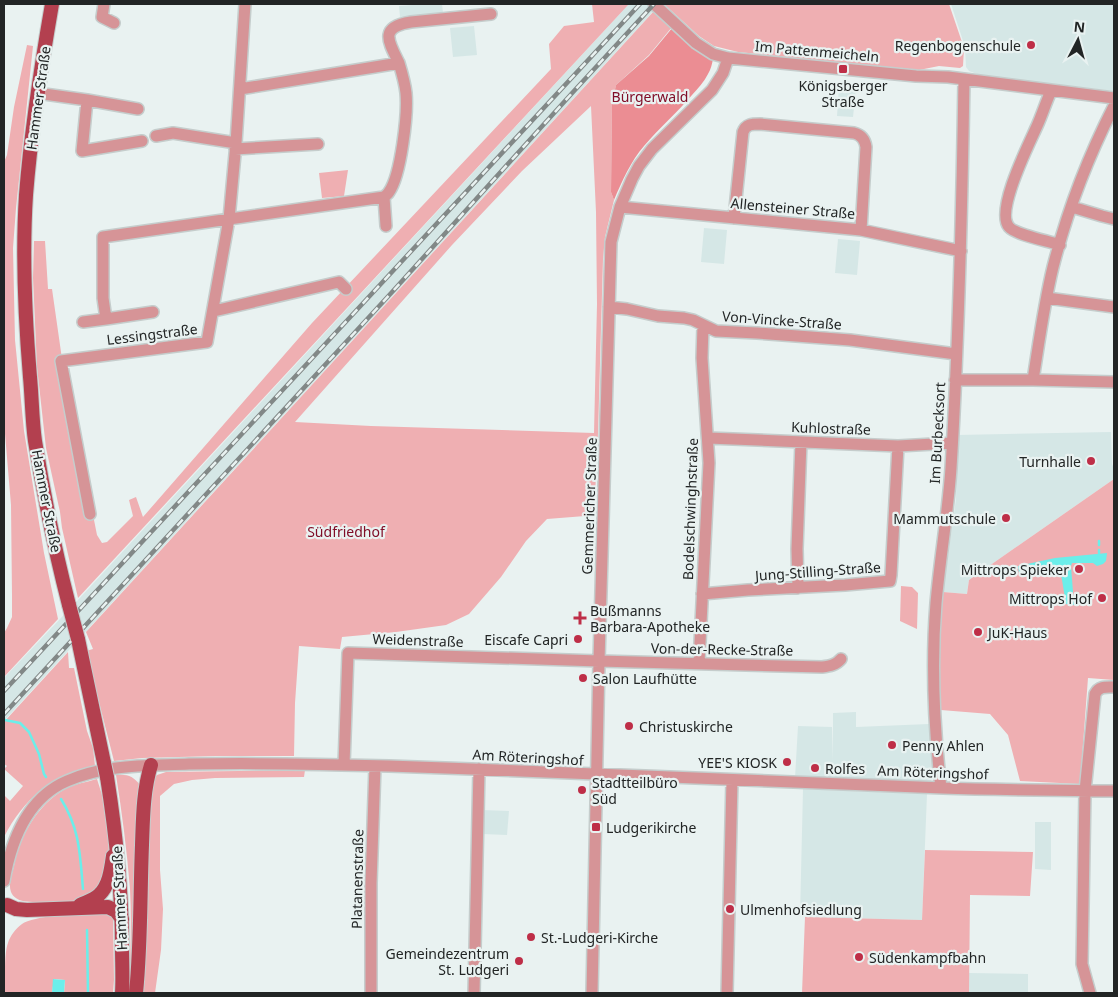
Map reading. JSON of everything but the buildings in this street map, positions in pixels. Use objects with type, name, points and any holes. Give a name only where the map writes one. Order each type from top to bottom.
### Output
[{"type":"main road","name":"Hammer Straße","points":[[52,4],[37,93],[26,195],[25,318],[35,440],[58,558],[104,762],[116,838],[122,919],[122,993]]},
{"type":"main road","points":[[136,993],[140,960],[141,871],[145,794],[150,765]]},
{"type":"main road","points":[[75,907],[98,896],[106,886],[116,838]]},
{"type":"main road","points":[[5,905],[27,910],[108,907],[116,911],[122,919]]},
{"type":"street","points":[[104,4],[102,17],[114,24]]},
{"type":"street","name":"Lessingstraße","points":[[90,514],[61,361],[207,342],[229,219],[245,4]]},
{"type":"street","name":"Im Pattenmeicheln","points":[[654,4],[696,43],[712,54],[728,58],[916,76],[948,76],[1114,98]]},
{"type":"street","points":[[106,319],[103,298],[103,238],[384,197],[391,190],[396,174],[406,115],[406,92],[403,75],[391,48],[390,31],[399,24],[491,14]]},
{"type":"street","name":"Gemmericher Straße","points":[[592,993],[599,661],[612,242],[620,207],[639,166],[652,149],[712,90],[723,74],[728,58]]},
{"type":"street","points":[[240,89],[399,63]]},
{"type":"street","name":"Im Burbecksort","points":[[941,788],[934,720],[934,639],[936,603],[949,503],[961,251],[964,79]]},
{"type":"street","points":[[1051,91],[1015,177],[1005,218],[1009,227],[1016,232],[1060,245]]},
{"type":"street","points":[[37,93],[138,109]]},
{"type":"street","points":[[87,100],[82,151],[142,141]]},
{"type":"street","points":[[1034,380],[1047,298],[1060,245],[1085,169],[1114,106]]},
{"type":"street","points":[[734,218],[743,132],[750,125],[760,124],[854,133],[862,137],[866,147],[861,230]]},
{"type":"street","points":[[156,136],[173,133],[235,146],[318,144]]},
{"type":"street","points":[[384,197],[386,226]]},
{"type":"street","name":"Allensteiner Straße","points":[[620,207],[861,230],[961,251]]},
{"type":"street","points":[[1072,207],[1114,219]]},
{"type":"street","points":[[214,311],[338,282],[346,289]]},
{"type":"street","points":[[1047,298],[1114,307]]},
{"type":"street","name":"Von-Vincke-Straße","points":[[609,307],[693,320],[716,331],[850,340],[956,354]]},
{"type":"street","points":[[82,322],[153,312]]},
{"type":"street","name":"Bodelschwinghstraße","points":[[699,663],[709,463],[702,358],[703,326]]},
{"type":"street","points":[[955,380],[1114,382]]},
{"type":"street","name":"Kuhlostraße","points":[[708,438],[898,446],[952,444]]},
{"type":"street","points":[[798,588],[797,549],[801,442]]},
{"type":"street","name":"Jung-Stilling-Straße","points":[[702,594],[888,582],[891,579],[898,446]]},
{"type":"street","name":"Weidenstraße","points":[[344,765],[348,653],[599,661]]},
{"type":"street","name":"Von-der-Recke-Straße","points":[[599,661],[822,666],[832,665],[841,659]]},
{"type":"street","points":[[1090,993],[1082,964],[1085,791],[1094,694],[1102,687],[1114,687]]},
{"type":"street","name":"Am Röteringshof","points":[[4,881],[11,847],[23,820],[43,796],[63,782],[84,774],[115,768],[150,765],[243,763],[344,765],[941,788],[1114,791]]},
{"type":"street","name":"Platanenstraße","points":[[371,993],[371,884],[375,766]]},
{"type":"street","points":[[474,993],[479,769]]},
{"type":"street","points":[[727,993],[732,780]]},
{"type":"shaded area","points":[[442,4],[443,13],[400,17],[399,6]]},
{"type":"shaded area","points":[[629,4],[660,4],[4,721],[4,678]]},
{"type":"shaded area","name":"Regenbogenschule","points":[[951,4],[1114,4],[1114,91],[986,76],[969,71],[966,67],[965,47]]},
{"type":"shaded area","points":[[474,26],[477,55],[453,57],[450,28]]},
{"type":"shaded area","points":[[839,87],[856,89],[853,117],[837,116]]},
{"type":"shaded area","points":[[704,228],[727,230],[724,264],[701,262]]},
{"type":"shaded area","points":[[838,239],[860,241],[857,275],[835,273]]},
{"type":"shaded area","name":"Mammutschule","points":[[1111,432],[1114,479],[969,580],[967,594],[943,592],[956,499],[957,435]]},
{"type":"shaded area","points":[[856,712],[856,727],[929,724],[933,777],[929,784],[795,778],[798,726],[832,727],[833,761],[833,713]]},
{"type":"shaded area","points":[[803,789],[927,794],[922,920],[800,917]]},
{"type":"shaded area","points":[[482,810],[509,811],[507,835],[482,834]]},
{"type":"shaded area","points":[[1035,822],[1051,822],[1051,870],[1035,869]]},
{"type":"shaded area","points":[[969,973],[1028,974],[1028,993],[969,993]]},
{"type":"green space","points":[[592,4],[629,4],[78,598],[46,448],[37,367],[33,278],[34,241],[45,241],[48,289],[52,289],[62,359],[97,535],[102,543],[107,542],[133,516],[129,500],[136,497],[143,517],[312,323],[551,69],[549,44],[564,26],[594,22]]},
{"type":"green space","points":[[664,4],[949,4],[964,48],[963,66],[960,68],[939,66],[919,70],[738,52],[714,46],[699,36]]},
{"type":"green space","name":"Südfriedhof","points":[[654,11],[672,27],[649,55],[616,85],[612,103],[611,192],[614,200],[605,237],[603,259],[594,517],[547,519],[526,541],[501,577],[469,614],[446,625],[342,637],[340,649],[299,646],[294,756],[142,758],[114,761],[86,651],[93,649],[86,632]],"holes":[[[591,106],[596,212],[597,304],[594,433],[295,422],[452,245],[522,171]]]},
{"type":"green space","name":"Bürgerwald","points":[[673,27],[699,52],[713,59],[711,68],[699,87],[639,152],[614,200],[611,192],[612,103],[616,85],[649,56]]},
{"type":"green space","points":[[27,45],[33,46],[13,248],[15,340],[24,431],[44,553],[58,619],[4,677],[4,633],[12,617],[12,595],[11,505],[4,422],[4,162],[7,155],[14,107]]},
{"type":"green space","points":[[348,170],[344,196],[322,198],[319,173]]},
{"type":"green space","points":[[1114,479],[1114,680],[1088,678],[1080,784],[1020,781],[1008,735],[990,714],[941,710],[938,666],[943,592],[967,594],[969,580]]},
{"type":"green space","points":[[901,586],[912,587],[918,593],[917,629],[900,621]]},
{"type":"green space","points":[[68,652],[69,668],[74,668],[87,731],[93,748],[95,766],[66,775],[41,790],[20,811],[4,837],[4,795],[10,801],[23,786],[4,769],[7,766],[4,764],[4,722]]},
{"type":"green space","points":[[305,770],[304,777],[192,780],[174,784],[160,796],[160,870],[163,909],[161,950],[155,993],[142,993],[148,802],[152,780],[157,775],[166,772]]},
{"type":"green space","points":[[116,775],[130,776],[140,785],[133,993],[129,993],[130,889]]},
{"type":"green space","points":[[97,779],[102,795],[109,852],[99,888],[82,899],[75,901],[34,902],[19,900],[11,892],[11,879],[17,855],[31,822],[46,804],[65,789]]},
{"type":"green space","points":[[925,850],[1033,852],[1030,896],[970,895],[969,993],[802,993],[805,917],[922,920]]},
{"type":"green space","points":[[94,912],[110,914],[113,918],[113,993],[64,993],[65,980],[54,979],[52,993],[5,993],[7,947],[10,938],[22,924],[56,915]]},
{"type":"water","points":[[1107,553],[1106,561],[1097,566],[1093,563],[1072,563],[1074,605],[1066,604],[1060,568],[1019,574],[1018,566],[1055,558]]},
{"type":"water","points":[[53,979],[65,980],[64,993],[52,993]]},
{"type":"waterway","points":[[5,720],[20,723],[29,732],[39,754],[46,777]]},
{"type":"waterway","points":[[61,799],[76,832],[83,889]]},
{"type":"waterway","points":[[87,930],[88,993]]},
{"type":"railway","points":[[4,691],[640,4]]},
{"type":"railway","points":[[4,714],[654,4]]},
{"type":"place","name":"Regenbogenschule","points":[[1031,45]]},
{"type":"place","name":"Königsberger Straße","points":[[843,69]]},
{"type":"place","name":"Turnhalle","points":[[1091,461]]},
{"type":"place","name":"Mammutschule","points":[[1006,518]]},
{"type":"place","name":"Mittrops Spieker","points":[[1079,569]]},
{"type":"place","name":"Mittrops Hof","points":[[1102,598]]},
{"type":"place","name":"Bußmanns Barbara-Apotheke","points":[[580,618]]},
{"type":"place","name":"JuK-Haus","points":[[978,632]]},
{"type":"place","name":"Eiscafe Capri","points":[[578,639]]},
{"type":"place","name":"Salon Laufhütte","points":[[583,678]]},
{"type":"place","name":"Christuskirche","points":[[629,726]]},
{"type":"place","name":"Penny Ahlen","points":[[892,745]]},
{"type":"place","name":"YEE'S KIOSK","points":[[787,762]]},
{"type":"place","name":"Rolfes","points":[[815,768]]},
{"type":"place","name":"Stadtteilbüro Süd","points":[[582,790]]},
{"type":"place","name":"Ludgerikirche","points":[[596,827]]},
{"type":"place","name":"Ulmenhofsiedlung","points":[[730,909]]},
{"type":"place","name":"St.-Ludgeri-Kirche","points":[[531,937]]},
{"type":"place","name":"Südenkampfbahn","points":[[859,957]]},
{"type":"place","name":"Gemeindezentrum St. Ludgeri","points":[[519,961]]}]
